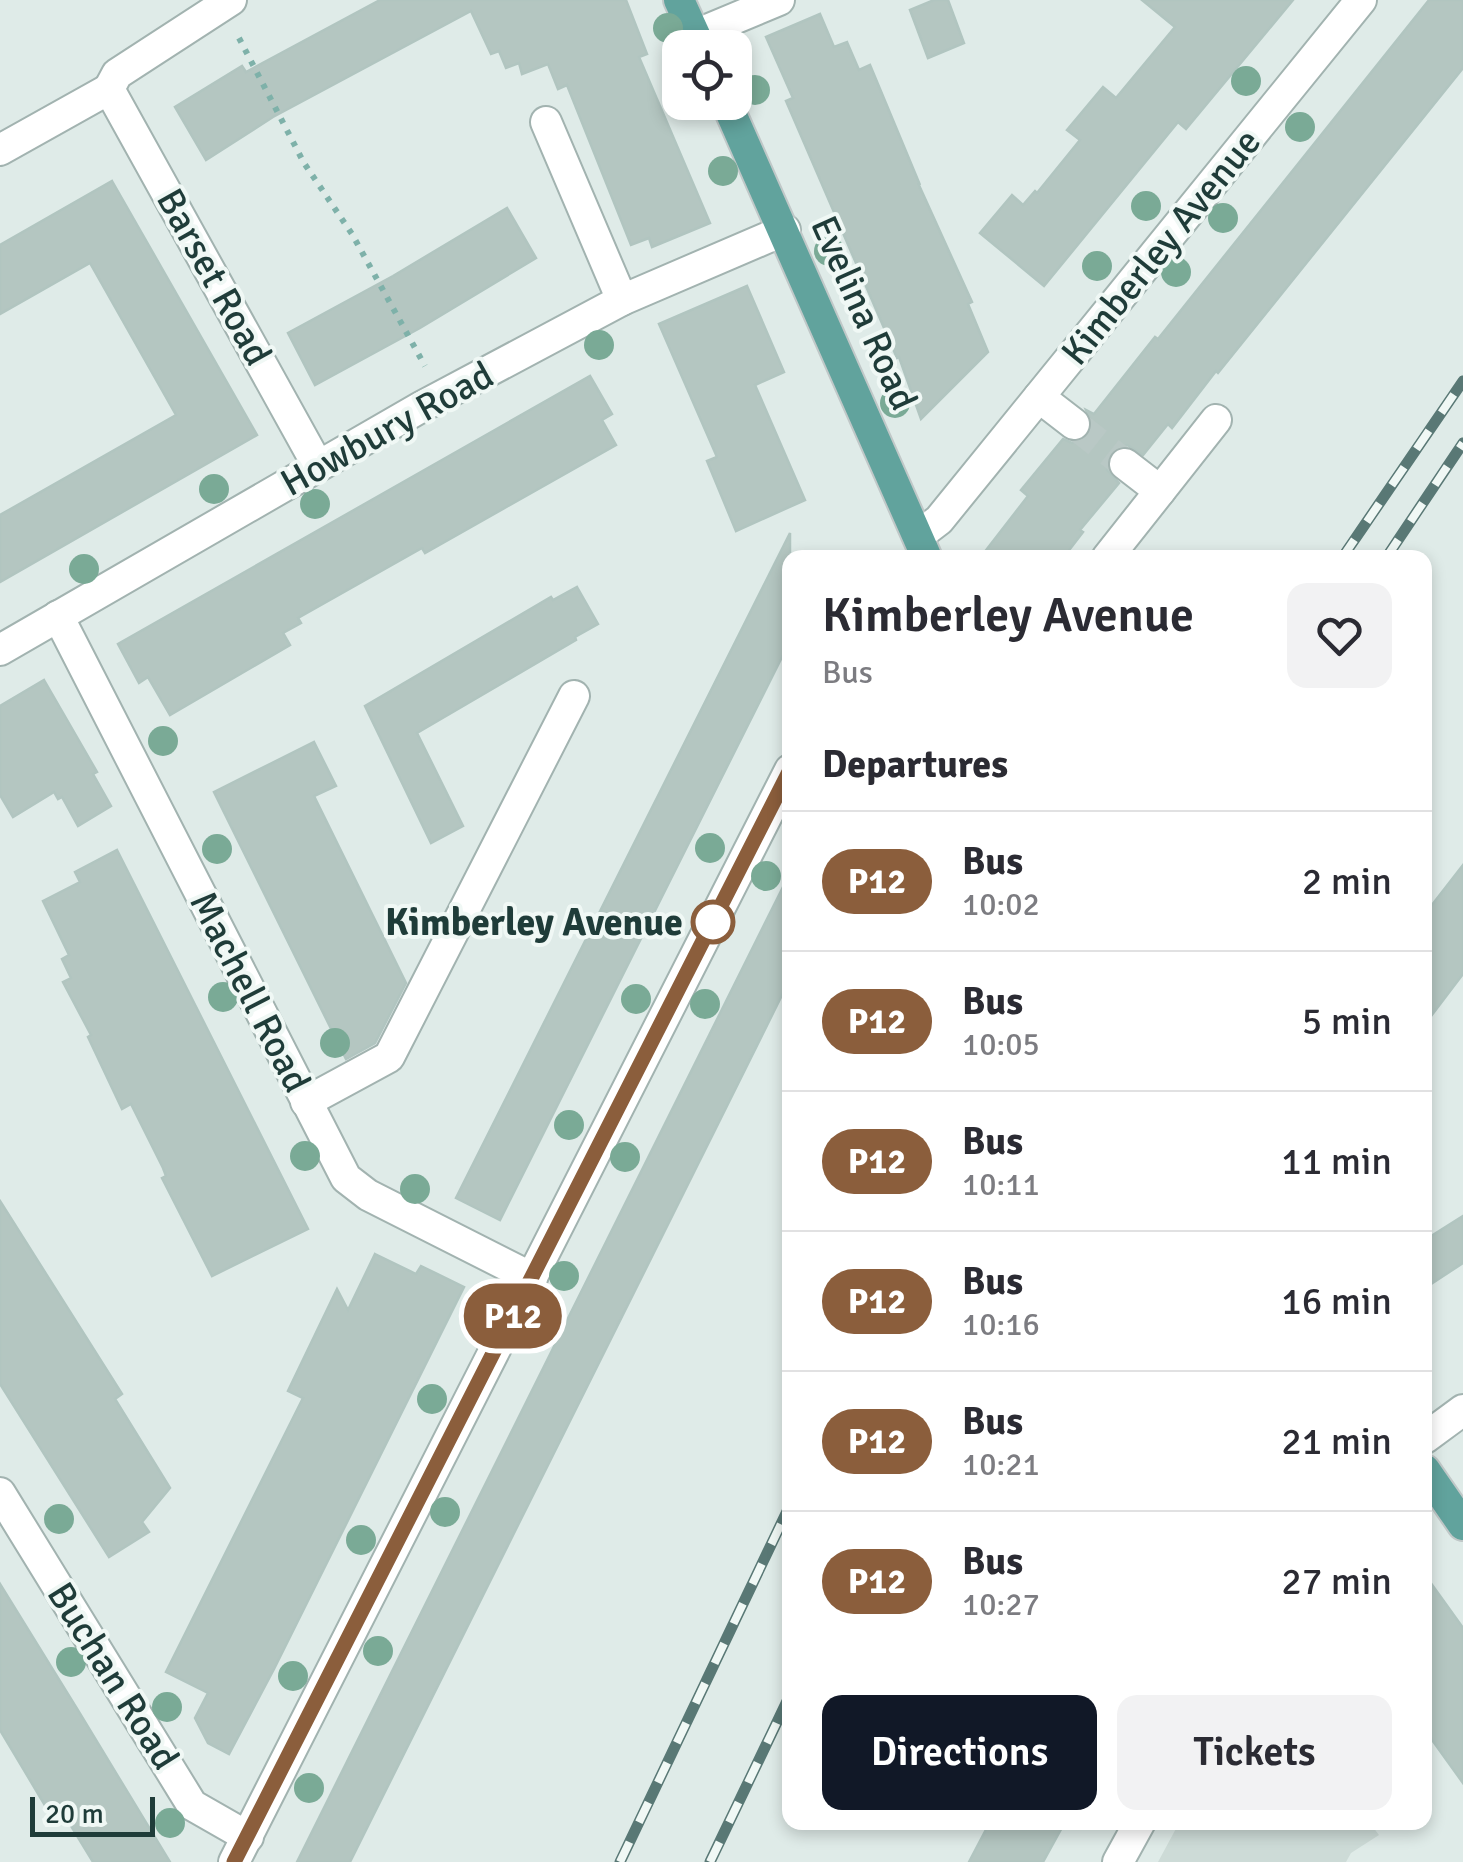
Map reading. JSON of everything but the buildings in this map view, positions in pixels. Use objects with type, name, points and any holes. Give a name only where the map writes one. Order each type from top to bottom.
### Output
[{"type":"main road","points":[[679,0],[693,30]]},
{"type":"main road","name":"Evelina Road","points":[[734,120],[922,547]]},
{"type":"main road","points":[[1432,1480],[1463,1525]]},
{"type":"street","points":[[720,30],[779,0]]},
{"type":"street","name":"Kimberley Avenue","points":[[922,547],[939,520],[1362,0]]},
{"type":"street","points":[[0,150],[109,89],[116,74],[227,3]]},
{"type":"street","name":"Barset Road","points":[[109,89],[318,466]]},
{"type":"street","points":[[546,122],[622,300]]},
{"type":"street","name":"Howbury Road","points":[[0,650],[442,396],[622,300],[784,230]]},
{"type":"street","points":[[1039,397],[1074,424]]},
{"type":"street","points":[[1113,550],[1216,420]]},
{"type":"street","points":[[1126,464],[1160,491]]},
{"type":"street","name":"Machell Road","points":[[58,616],[346,1178],[368,1195],[532,1278]]},
{"type":"street","points":[[306,1102],[389,1058],[574,696]]},
{"type":"street","points":[[241,1850],[782,786]]},
{"type":"street","points":[[1432,1433],[1463,1410]]},
{"type":"street","name":"Buchan Road","points":[[0,1493],[192,1805],[241,1850]]},
{"type":"street","points":[[1118,1862],[1136,1830]]},
{"type":"path","points":[[227,3],[304,163],[352,234],[442,396]]},
{"type":"shaded area","points":[[1175,1830],[1375,1830],[1379,1835],[1351,1853],[1346,1862],[1158,1862]]},
{"type":"tunnel","points":[[1074,424],[1125,464]]},
{"type":"railway","points":[[1347,550],[1463,381]]},
{"type":"railway","points":[[1391,550],[1463,443]]},
{"type":"railway","points":[[620,1862],[782,1522]]},
{"type":"railway","points":[[710,1862],[782,1712]]},
{"type":"bus line","name":"P12","points":[[234,1862],[782,786]]},
{"type":"place","name":"Kimberley Avenue","points":[[713,922]]}]
